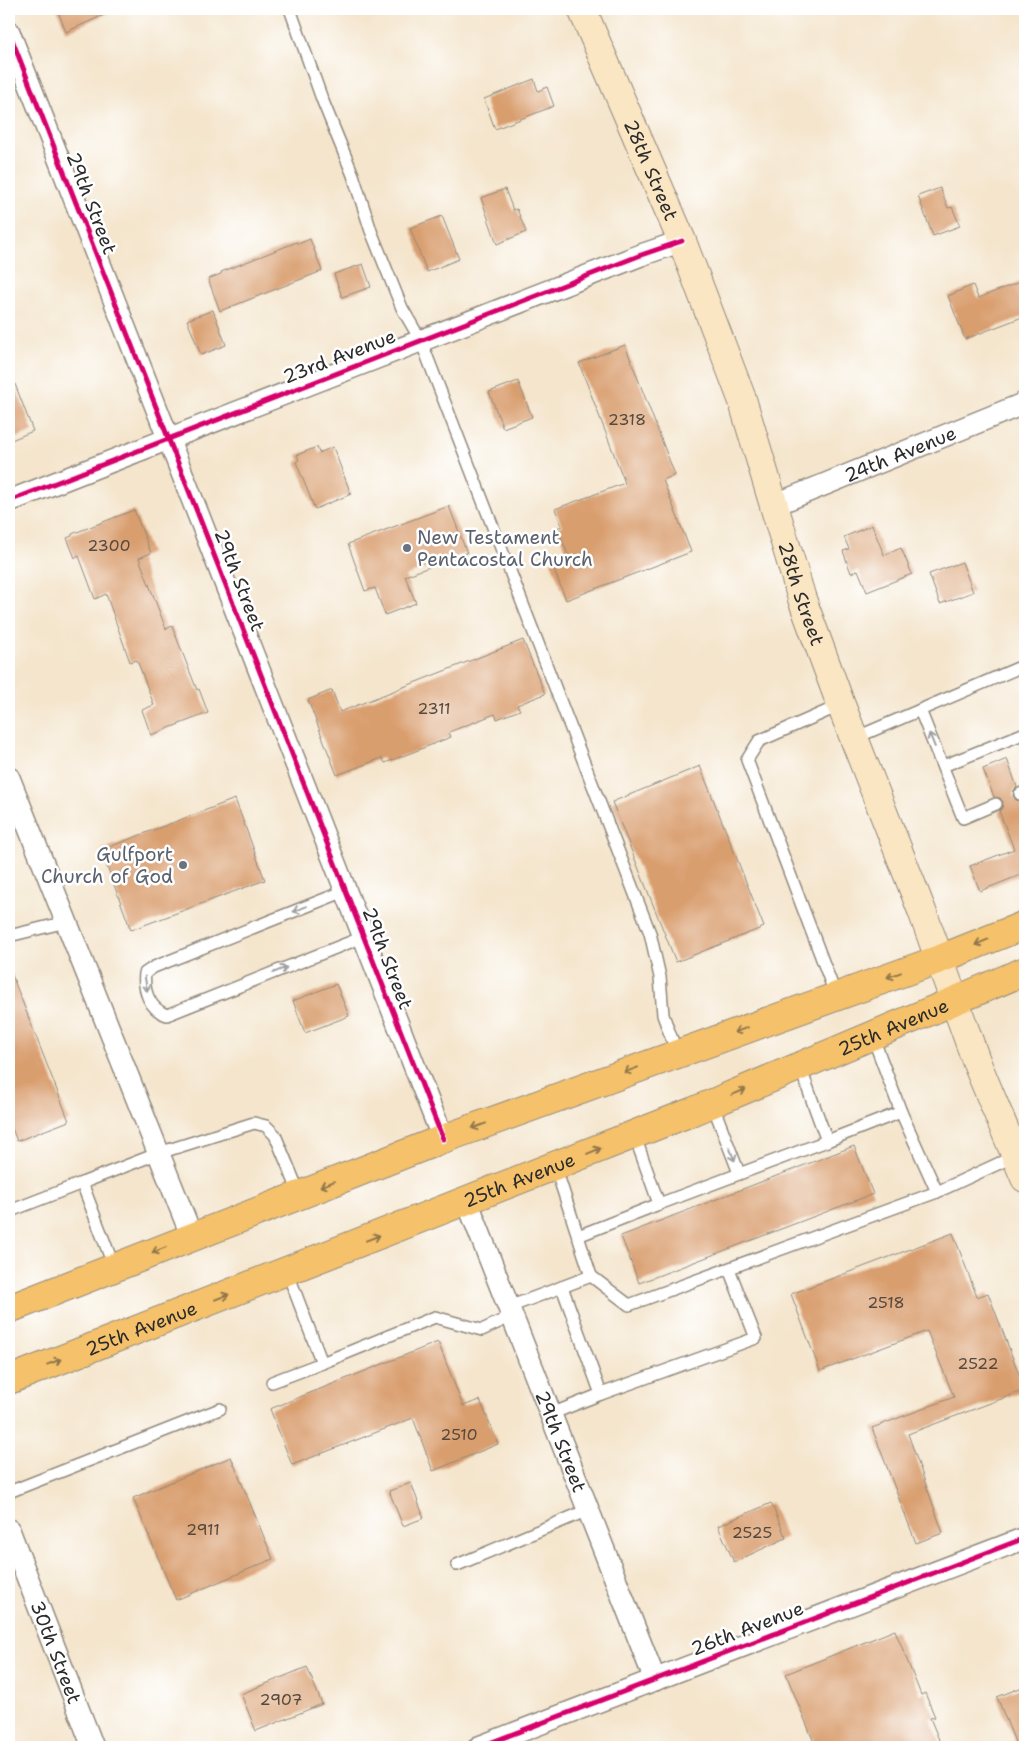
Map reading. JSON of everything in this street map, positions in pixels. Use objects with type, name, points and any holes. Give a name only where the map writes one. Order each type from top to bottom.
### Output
[{"type":"main road","name":"28th Street","points":[[582,9],[682,241],[742,399],[802,599],[841,705],[920,906],[978,1066],[1022,1162]]},
{"type":"main road","points":[[9,1309],[443,1140],[677,1053],[940,959],[1025,925]]},
{"type":"main road","name":"25th Avenue","points":[[9,1380],[712,1103],[1025,971]]},
{"type":"street","name":"29th Street","points":[[9,32],[443,1140]]},
{"type":"street","name":"23rd Avenue","points":[[9,501],[641,255],[682,241]]},
{"type":"street","name":"24th Avenue","points":[[774,505],[1025,403]]},
{"type":"street","points":[[9,778],[192,1237]]},
{"type":"street","name":"29th Street","points":[[467,1201],[655,1680]]},
{"type":"street","name":"30th Street","points":[[9,1530],[93,1747]]},
{"type":"street","name":"26th Avenue","points":[[479,1747],[1025,1538]]},
{"type":"lane","points":[[290,9],[322,100],[353,174],[371,231],[402,308],[420,341],[650,933],[660,976],[663,1015],[677,1053]]},
{"type":"lane","points":[[855,738],[1025,666]]},
{"type":"lane","points":[[836,996],[747,760],[759,741],[841,705]]},
{"type":"lane","points":[[920,710],[963,818],[996,804]]},
{"type":"lane","points":[[943,766],[1025,733]]},
{"type":"lane","points":[[345,891],[145,972],[144,982],[151,1004],[157,1012],[167,1015],[364,937]]},
{"type":"lane","points":[[9,936],[66,922]]},
{"type":"lane","points":[[872,1035],[901,1112],[937,1192]]},
{"type":"lane","points":[[799,1066],[827,1141]]},
{"type":"lane","points":[[712,1103],[739,1173]]},
{"type":"lane","points":[[578,1236],[901,1112]]},
{"type":"lane","points":[[9,1211],[159,1154],[254,1123],[266,1126],[275,1135],[300,1195]]},
{"type":"lane","points":[[634,1134],[659,1204]]},
{"type":"lane","points":[[555,1166],[591,1276],[629,1305],[937,1192],[972,1177],[1022,1162]]},
{"type":"lane","points":[[82,1183],[114,1267]]},
{"type":"lane","points":[[550,1414],[756,1338],[729,1269]]},
{"type":"lane","points":[[287,1271],[322,1363]]},
{"type":"lane","points":[[272,1382],[435,1317],[482,1330],[510,1312],[562,1286],[591,1276]]},
{"type":"lane","points":[[562,1286],[601,1394]]},
{"type":"lane","points":[[9,1492],[220,1410]]},
{"type":"lane","points":[[457,1565],[588,1510]]},
{"type":"building","points":[[57,9],[117,9],[66,32]]},
{"type":"building","points":[[534,79],[538,91],[547,87],[554,106],[495,129],[484,99]]},
{"type":"building","points":[[940,188],[948,208],[952,207],[960,226],[933,236],[918,196]]},
{"type":"building","points":[[505,189],[513,210],[517,209],[526,232],[497,244],[481,198]]},
{"type":"building","points":[[442,216],[459,259],[427,272],[410,228]]},
{"type":"building","points":[[310,239],[322,271],[220,311],[208,279],[297,242],[298,244]]},
{"type":"building","points":[[363,264],[371,287],[342,297],[334,274]]},
{"type":"building","points":[[1025,280],[1025,316],[965,339],[948,296],[973,285],[978,298]]},
{"type":"building","points":[[213,310],[226,345],[201,355],[187,320]]},
{"type":"building","points":[[625,345],[675,475],[663,480],[691,552],[566,600],[551,562],[568,555],[557,528],[562,526],[555,509],[625,483],[579,363]]},
{"type":"building","points":[[9,371],[33,431],[9,441]]},
{"type":"building","points":[[518,381],[532,417],[503,428],[489,392]]},
{"type":"building","points":[[317,447],[319,453],[333,447],[351,494],[315,509],[296,462],[299,460],[297,455]]},
{"type":"building","name":"New Testament Pentacostal Church","points":[[449,506],[467,553],[405,576],[416,603],[385,615],[375,588],[365,591],[348,544]]},
{"type":"building","points":[[134,510],[151,553],[139,558],[166,629],[172,626],[208,713],[151,735],[142,710],[154,705],[137,660],[130,662],[106,594],[95,599],[79,556],[75,558],[67,538],[72,536],[72,534]]},
{"type":"building","points":[[872,525],[884,555],[901,548],[912,574],[867,592],[858,570],[851,573],[843,551],[849,549],[844,537]]},
{"type":"building","points":[[962,562],[973,592],[940,604],[929,574]]},
{"type":"building","points":[[523,640],[545,694],[517,705],[520,710],[497,719],[495,714],[449,732],[451,737],[385,763],[382,758],[337,775],[308,700],[332,690],[340,712]]},
{"type":"building","points":[[1007,759],[1017,787],[1014,790],[1013,796],[1016,800],[1023,801],[1025,808],[1025,875],[1023,874],[980,891],[970,866],[1014,849],[999,811],[1002,808],[1003,802],[1000,798],[994,797],[983,769]]},
{"type":"building","points":[[700,766],[764,927],[676,962],[612,802]]},
{"type":"building","name":"Gulfport Church of God","points":[[235,799],[265,880],[131,930],[101,850]]},
{"type":"building","points":[[9,970],[69,1121],[17,1141],[9,1121]]},
{"type":"building","points":[[336,984],[349,1016],[305,1033],[293,1001]]},
{"type":"building","points":[[854,1146],[873,1194],[639,1283],[621,1236]]},
{"type":"building","points":[[953,1233],[977,1297],[988,1293],[1025,1390],[908,1434],[943,1533],[916,1543],[872,1428],[954,1397],[927,1331],[820,1371],[791,1294]]},
{"type":"building","points":[[438,1342],[463,1406],[480,1400],[498,1444],[433,1471],[413,1418],[292,1465],[270,1409]]},
{"type":"building","points":[[231,1457],[273,1559],[176,1600],[133,1498]]},
{"type":"building","points":[[411,1483],[424,1518],[403,1526],[389,1491]]},
{"type":"building","points":[[771,1503],[786,1538],[734,1562],[718,1526]]},
{"type":"building","points":[[895,1630],[921,1695],[925,1693],[935,1717],[930,1718],[942,1747],[816,1747],[786,1674]]},
{"type":"building","points":[[307,1667],[322,1704],[256,1731],[241,1694]]},
{"type":"building","points":[[1025,1686],[1025,1747],[1017,1747],[997,1697]]},
{"type":"cycle path","points":[[9,32],[443,1139]]},
{"type":"cycle path","points":[[9,501],[641,255],[682,241]]},
{"type":"cycle path","points":[[479,1747],[1025,1538]]},
{"type":"place","name":"New Testament Pentacostal Church","points":[[407,548]]},
{"type":"place","name":"Gulfport Church of God","points":[[183,865]]}]
